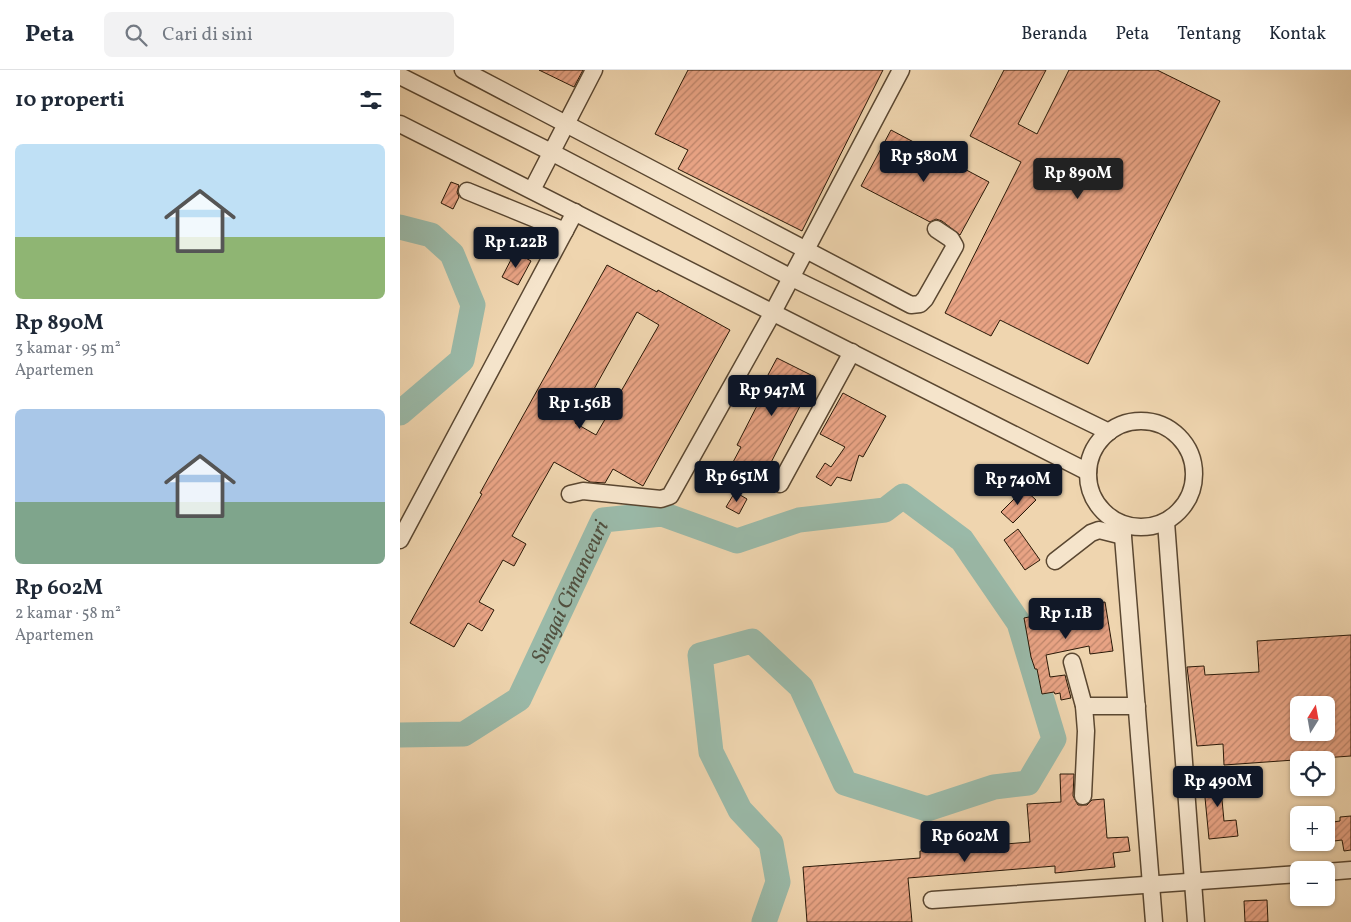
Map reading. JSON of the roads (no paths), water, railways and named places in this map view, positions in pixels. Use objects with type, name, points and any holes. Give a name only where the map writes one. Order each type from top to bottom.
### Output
[{"type":"lane","points":[[463,70],[915,306],[925,299],[955,246],[951,238],[936,229]]},
{"type":"lane","points":[[532,190],[594,70]]},
{"type":"lane","points":[[570,494],[583,491],[661,499],[670,496],[773,312],[901,70]]},
{"type":"lane","points":[[400,76],[551,152],[790,277],[1108,432]]},
{"type":"lane","points":[[400,124],[1088,472]]},
{"type":"lane","points":[[468,191],[565,231]]},
{"type":"lane","points":[[400,540],[575,212]]},
{"type":"lane","points":[[780,484],[852,352]]},
{"type":"lane","points":[[1054,561],[1091,533],[1100,530],[1123,530],[1144,528],[1166,522],[1183,508],[1193,489],[1195,467],[1187,446],[1171,430],[1151,422],[1129,422],[1108,432],[1094,450],[1088,472],[1091,494],[1104,512],[1123,530],[1154,922]]},
{"type":"lane","points":[[1166,522],[1196,922]]},
{"type":"lane","points":[[1072,662],[1084,706],[1086,731],[1083,796]]},
{"type":"lane","points":[[1084,706],[1137,706]]},
{"type":"lane","points":[[1335,871],[1351,870]]},
{"type":"lane","points":[[932,900],[1290,875]]},
{"type":"waterway","name":"Sungai Cimanceuri","points":[[400,227],[431,235],[452,254],[473,305],[462,360],[400,413]]},
{"type":"waterway","name":"Sungai Cimanceuri","points":[[400,735],[464,734],[519,699],[603,520],[662,514],[737,541],[799,520],[885,510],[903,496],[962,540],[1019,623],[1054,739],[1028,783],[994,787],[927,809],[845,783],[801,687],[752,641],[700,655],[711,752],[740,810],[771,843],[778,882],[764,922]]}]
